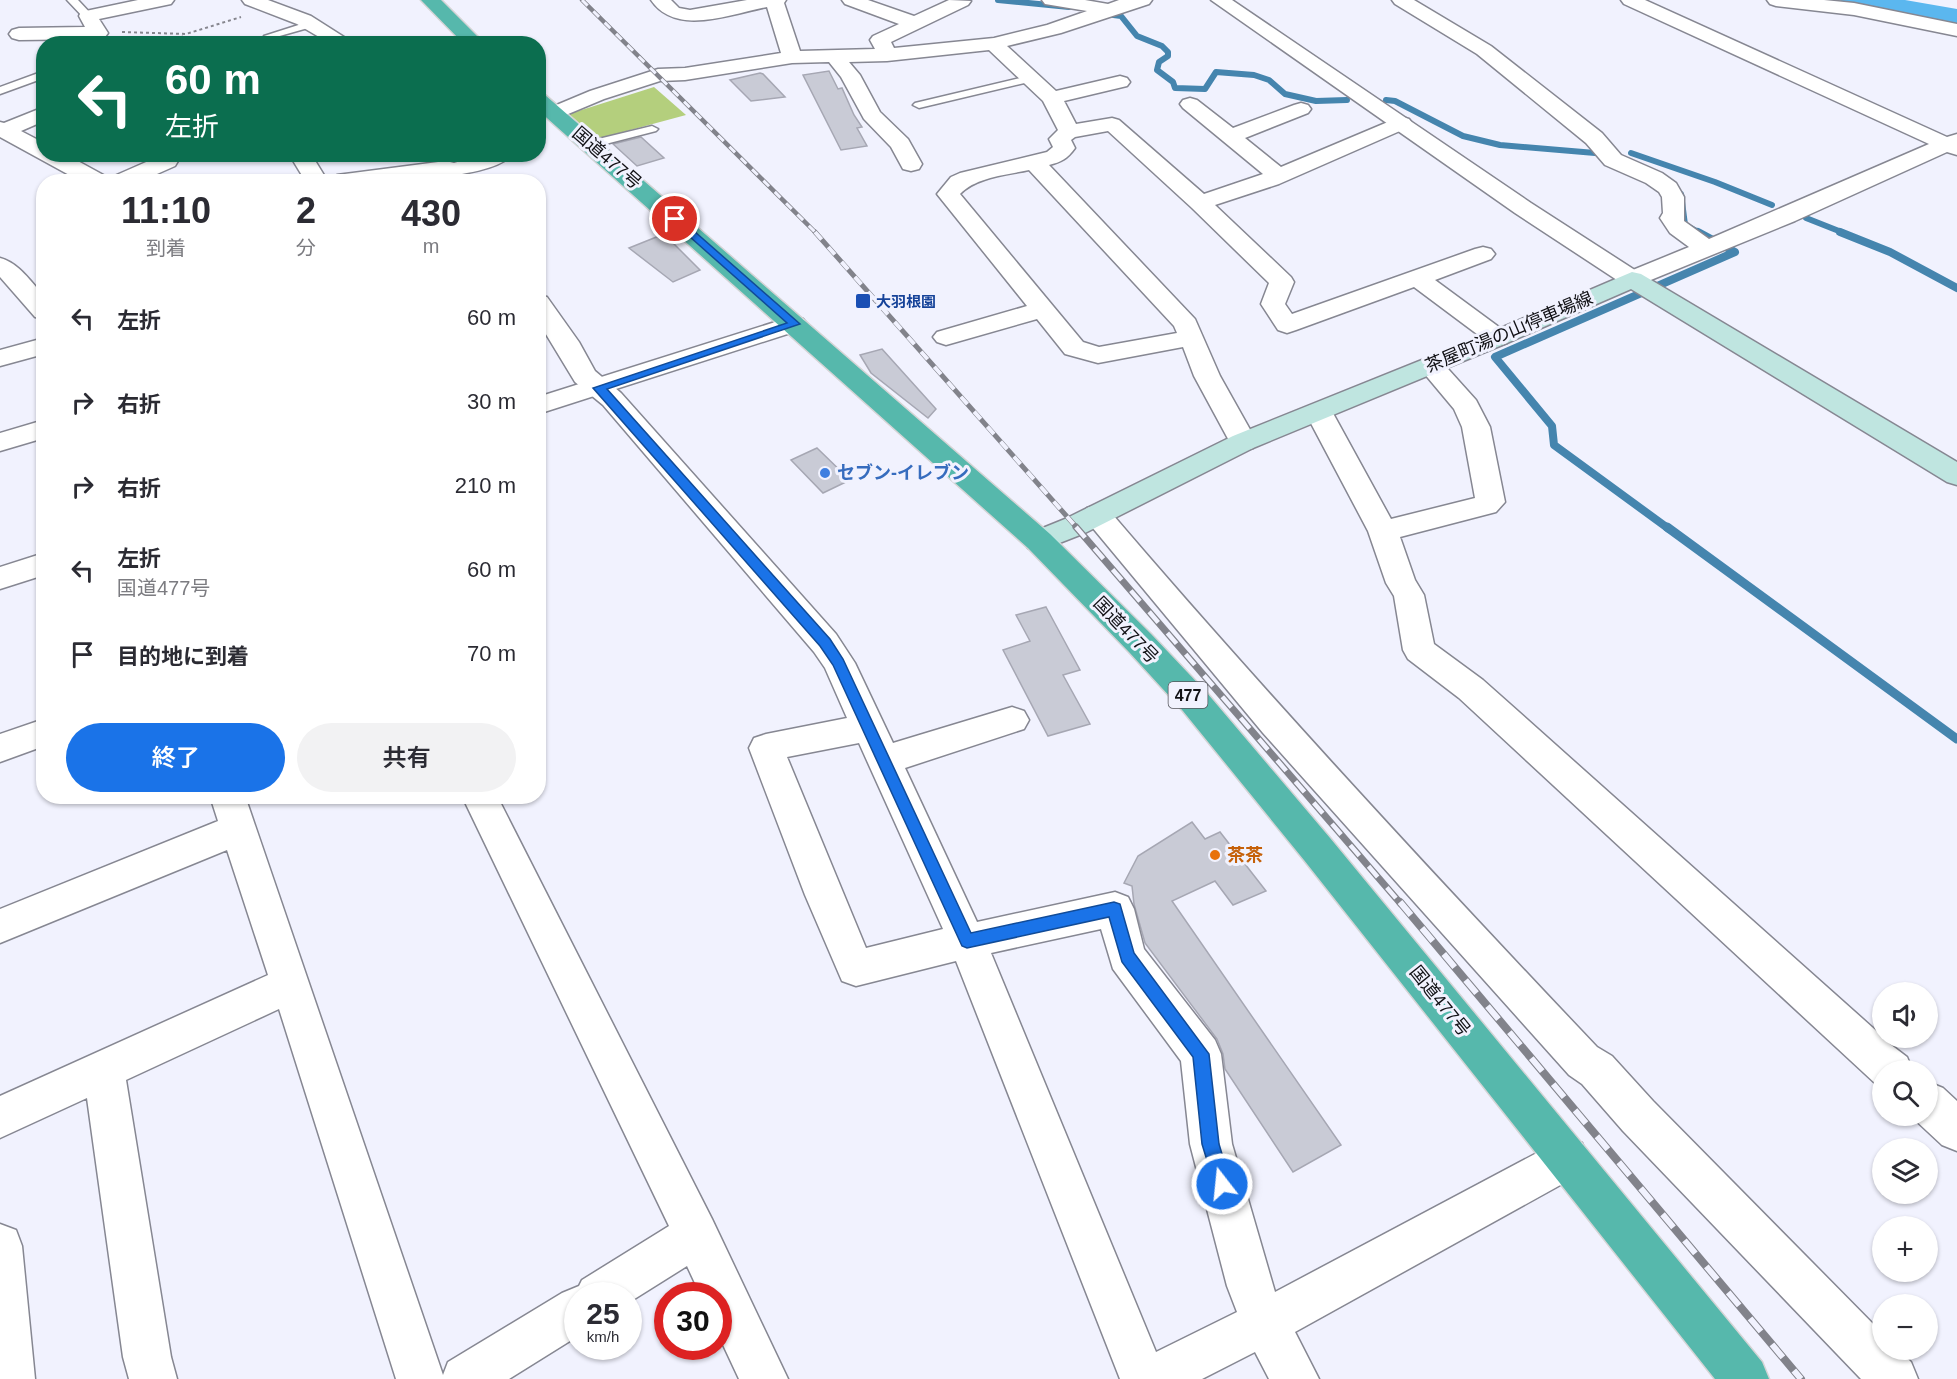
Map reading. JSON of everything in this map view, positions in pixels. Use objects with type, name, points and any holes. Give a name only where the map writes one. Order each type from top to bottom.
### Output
[{"type":"highway","points":[[430,0],[468,36]]},
{"type":"highway","name":"国道477号","points":[[551,116],[590,144],[1039,541],[1195,702],[1325,858],[1567,1158],[1732,1375]]},
{"type":"main road","points":[[1635,280],[1957,475]]},
{"type":"main road","name":"茶屋町湯の山停車場線","points":[[1039,541],[1097,515],[1243,442],[1635,280]]},
{"type":"street","points":[[19,34],[93,24],[165,0]]},
{"type":"street","points":[[660,0],[673,12],[690,16],[776,0],[792,57]]},
{"type":"street","points":[[854,0],[915,23]]},
{"type":"street","points":[[1051,0],[1101,12]]},
{"type":"street","points":[[551,116],[597,95],[658,75],[685,74],[792,57],[836,58],[887,55],[994,44],[1054,29],[1143,0]]},
{"type":"street","points":[[1220,0],[1523,208],[1635,280],[1953,144]]},
{"type":"street","points":[[1401,0],[1484,50],[1594,138],[1608,154],[1668,188],[1673,197],[1674,213],[1671,218],[1674,224],[1679,230],[1716,246]]},
{"type":"street","points":[[1629,0],[1953,144]]},
{"type":"street","points":[[1776,0],[1854,9],[1957,30]]},
{"type":"street","points":[[887,55],[880,40],[962,1]]},
{"type":"street","points":[[259,3],[311,24],[328,36]]},
{"type":"street","points":[[994,44],[1052,98],[1069,130]]},
{"type":"street","points":[[836,58],[850,75],[871,114],[900,144],[911,164]]},
{"type":"street","points":[[1052,98],[1120,82]]},
{"type":"street","points":[[1190,104],[1278,176]]},
{"type":"street","points":[[36,108],[4,133],[36,148]]},
{"type":"street","points":[[1231,136],[1300,109]]},
{"type":"street","points":[[1200,203],[1278,176],[1402,123]]},
{"type":"street","points":[[1192,338],[1098,355],[1074,348],[948,194],[959,182],[968,178],[1055,157],[1064,148],[1060,139],[1069,130],[1087,130],[1112,124],[1200,203],[1282,282],[1273,304],[1287,325],[1483,254]]},
{"type":"street","points":[[63,162],[84,174]]},
{"type":"street","points":[[137,174],[163,162]]},
{"type":"street","points":[[405,174],[486,162]]},
{"type":"street","points":[[1034,162],[1186,324],[1207,376],[1243,442]]},
{"type":"street","points":[[0,265],[36,303]]},
{"type":"street","points":[[1418,278],[1498,338]]},
{"type":"street","points":[[946,337],[1044,309]]},
{"type":"street","points":[[546,313],[566,342],[584,376],[612,399],[825,643],[839,663],[967,941],[1144,1379]]},
{"type":"street","points":[[546,404],[794,324]]},
{"type":"street","points":[[0,358],[36,348]]},
{"type":"street","points":[[1383,531],[1486,505],[1490,501],[1476,427],[1466,406],[1431,366]]},
{"type":"street","points":[[1319,412],[1383,531],[1401,583],[1408,595],[1419,650],[1471,689],[1880,1060]]},
{"type":"street","points":[[0,442],[36,431]]},
{"type":"street","points":[[1097,515],[1193,631],[1402,867],[1583,1061],[1597,1070],[1638,1116],[1894,1379]]},
{"type":"street","points":[[0,578],[36,567]]},
{"type":"street","points":[[1012,720],[877,744],[766,748],[824,896],[856,969],[967,941],[1114,909],[1127,957],[1201,1054],[1210,1144],[1250,1286],[1264,1323],[1295,1379]]},
{"type":"street","points":[[0,748],[36,735]]},
{"type":"street","points":[[483,804],[696,1235],[764,1379]]},
{"type":"street","points":[[0,926],[233,813],[420,1379]]},
{"type":"street","points":[[0,1117],[291,984]]},
{"type":"street","points":[[103,1068],[147,1357],[153,1379]]},
{"type":"street","points":[[1938,1112],[1957,1130]]},
{"type":"street","points":[[1152,1379],[1264,1323],[1567,1158]]},
{"type":"street","points":[[620,1282],[696,1235]]},
{"type":"street","points":[[0,1246],[11,1379]]},
{"type":"street","points":[[465,1379],[564,1318]]},
{"type":"lane","points":[[72,0],[93,24]]},
{"type":"lane","points":[[269,36],[311,24]]},
{"type":"lane","points":[[0,92],[36,77]]},
{"type":"lane","points":[[920,105],[1029,79]]},
{"type":"lane","points":[[590,144],[652,129]]},
{"type":"path","points":[[182,36],[259,3]]},
{"type":"path","points":[[93,24],[195,32]]},
{"type":"green space","points":[[654,87],[686,115],[597,139],[569,114]]},
{"type":"building","points":[[829,71],[838,89],[842,88],[862,127],[857,128],[867,146],[841,150],[803,75]]},
{"type":"building","points":[[760,73],[785,97],[751,101],[730,80]]},
{"type":"building","points":[[641,137],[664,158],[637,166],[613,144]]},
{"type":"building","points":[[664,234],[700,270],[673,282],[629,248]]},
{"type":"building","points":[[882,349],[936,409],[928,418],[871,373],[860,355]]},
{"type":"building","points":[[817,448],[850,480],[823,493],[791,460]]},
{"type":"building","points":[[1046,607],[1080,670],[1063,675],[1090,724],[1048,736],[1003,650],[1030,641],[1016,615]]},
{"type":"building","points":[[1192,822],[1205,839],[1220,832],[1266,891],[1233,905],[1215,881],[1172,901],[1341,1145],[1293,1172],[1225,1069],[1223,1054],[1217,1039],[1145,943],[1134,904],[1132,886],[1124,883],[1138,856]]},
{"type":"waterway","points":[[998,0],[1069,7]]},
{"type":"waterway","points":[[1855,0],[1957,18]]},
{"type":"waterway","points":[[1106,14],[1121,16],[1137,36],[1162,46],[1168,52],[1168,56],[1159,62],[1157,70],[1173,82],[1175,88],[1205,89],[1216,72],[1254,75],[1269,80],[1285,94],[1316,101],[1347,100]]},
{"type":"waterway","points":[[1386,100],[1395,101],[1463,136],[1500,145],[1607,154]]},
{"type":"waterway","points":[[1631,153],[1715,182],[1772,205]]},
{"type":"waterway","points":[[1681,194],[1685,225],[1700,233]]},
{"type":"waterway","points":[[1806,218],[1844,233]]},
{"type":"waterway","points":[[1669,529],[1554,445],[1552,426],[1495,357],[1735,252],[1698,232]]},
{"type":"waterway","points":[[1840,232],[1890,252],[1957,288]]},
{"type":"waterway","points":[[1667,527],[1957,739]]},
{"type":"railway","points":[[582,0],[815,232]]},
{"type":"railway","points":[[815,232],[1078,529]]},
{"type":"railway","points":[[1076,527],[1401,904]]},
{"type":"railway","points":[[1400,902],[1801,1379]]},
{"type":"place","name":"大羽根園","points":[[863,301]]},
{"type":"place","name":"セブン-イレブン","points":[[825,473]]},
{"type":"place","name":"茶茶","points":[[1215,855]]},
{"type":"route","points":[[675,219],[794,324],[599,388],[612,399],[633,426],[825,643],[839,663],[967,941],[1114,909],[1127,957],[1201,1054],[1210,1144],[1222,1184]]}]
